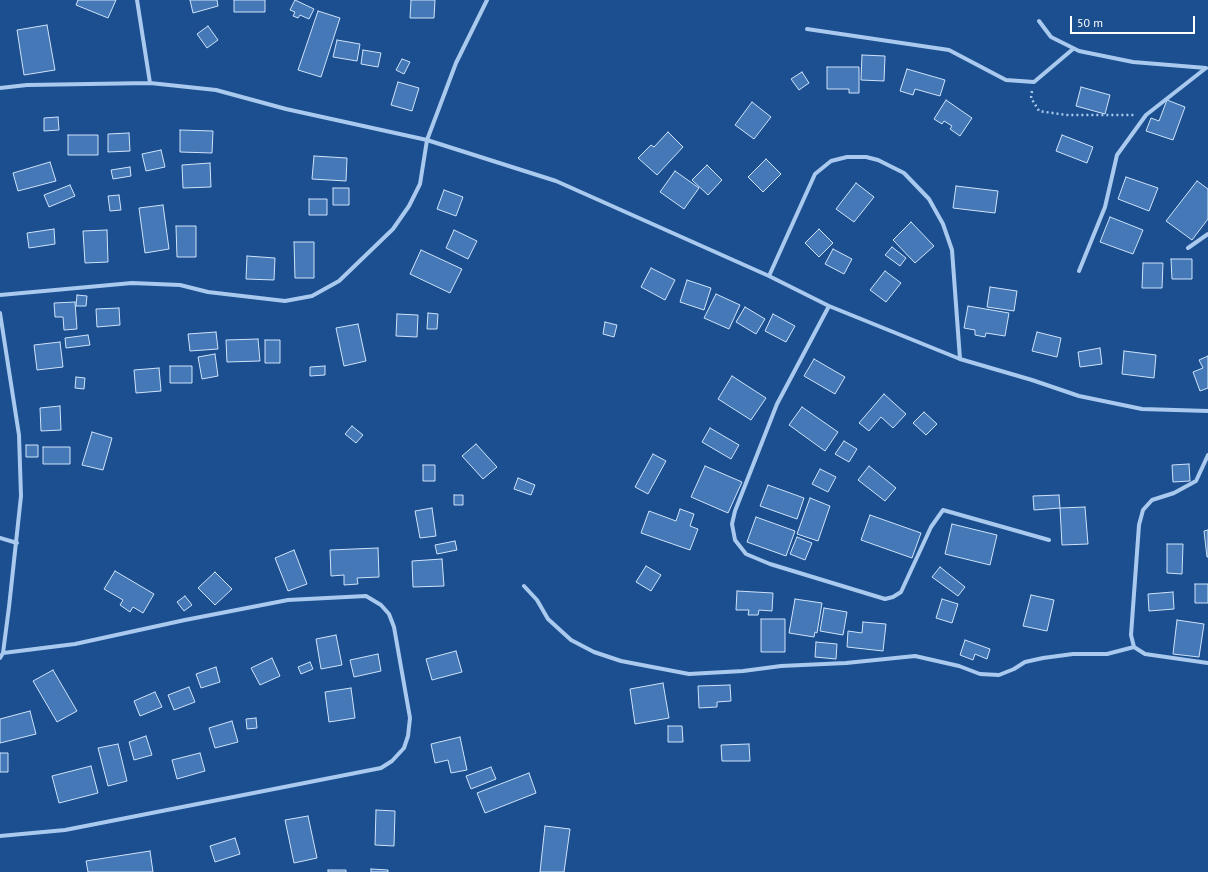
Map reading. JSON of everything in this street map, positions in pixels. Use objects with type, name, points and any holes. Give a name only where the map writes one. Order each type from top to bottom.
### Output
[{"type":"street","points":[[137,0],[150,84]]},
{"type":"street","points":[[0,295],[132,284],[180,285],[208,292],[285,301],[312,296],[339,281],[394,229],[409,206],[420,184],[427,140],[456,63],[487,0]]},
{"type":"street","points":[[1039,21],[1051,37],[1073,49],[1133,62],[1207,68]]},
{"type":"street","points":[[807,29],[949,50],[1006,80],[1034,82],[1073,49]]},
{"type":"street","points":[[1079,271],[1105,207],[1117,155],[1146,115],[1207,68]]},
{"type":"street","points":[[0,88],[27,85],[150,84],[216,90],[286,110],[427,140],[556,181],[769,276],[829,306],[960,359],[1032,380],[1079,396],[1142,409],[1208,411]]},
{"type":"street","points":[[769,276],[815,174],[831,161],[847,157],[866,156],[878,160],[904,173],[929,199],[943,224],[952,250],[960,359]]},
{"type":"street","points":[[1188,248],[1208,234]]},
{"type":"street","points":[[829,306],[777,404],[734,511],[732,524],[734,540],[746,554],[770,564],[885,599],[893,597],[901,592],[931,527],[943,510],[1049,540]]},
{"type":"street","points":[[0,313],[19,435],[21,496],[17,543],[3,652],[0,658]]},
{"type":"street","points":[[1208,455],[1196,481],[1174,493],[1152,500],[1143,510],[1139,525],[1131,635],[1134,647],[1145,654],[1208,663]]},
{"type":"street","points":[[0,538],[17,543]]},
{"type":"street","points":[[524,586],[536,600],[548,619],[571,640],[594,652],[621,660],[689,674],[743,671],[781,666],[846,663],[915,656],[952,664],[980,674],[999,675],[1031,660],[1073,654],[1107,654],[1134,647]]},
{"type":"street","points":[[0,836],[64,830],[381,768],[392,761],[404,748],[408,736],[410,718],[394,627],[389,614],[381,605],[366,596],[288,600],[185,620],[75,644],[3,652]]},
{"type":"path","points":[[1034,82],[1031,98],[1039,111],[1066,115],[1146,115]]},
{"type":"building","points":[[78,0],[116,0],[108,18],[76,5]]},
{"type":"building","points":[[190,0],[217,0],[218,6],[193,13]]},
{"type":"building","points":[[234,0],[265,0],[265,12],[234,12]]},
{"type":"building","points":[[295,0],[314,9],[309,19],[300,15],[298,18],[293,16],[295,12],[290,10]]},
{"type":"building","points":[[411,0],[435,0],[434,18],[410,18]]},
{"type":"building","points":[[318,11],[340,18],[321,77],[298,70]]},
{"type":"building","points":[[47,25],[55,70],[24,75],[17,30]]},
{"type":"building","points":[[208,26],[218,40],[207,48],[197,34]]},
{"type":"building","points":[[337,40],[360,44],[357,61],[333,57]]},
{"type":"building","points":[[363,50],[381,53],[378,67],[361,64]]},
{"type":"building","points":[[862,55],[885,56],[884,81],[861,80]]},
{"type":"building","points":[[402,59],[410,62],[404,74],[396,70]]},
{"type":"building","points":[[827,67],[859,67],[859,93],[849,93],[849,89],[827,89]]},
{"type":"building","points":[[907,69],[945,80],[940,96],[915,89],[913,95],[900,91]]},
{"type":"building","points":[[802,72],[809,83],[799,90],[791,79]]},
{"type":"building","points":[[398,82],[419,88],[412,111],[391,105]]},
{"type":"building","points":[[1081,87],[1110,95],[1105,114],[1076,106]]},
{"type":"building","points":[[946,100],[972,118],[960,136],[950,129],[952,126],[944,121],[942,124],[934,119]]},
{"type":"building","points":[[1167,100],[1185,107],[1173,140],[1146,131],[1151,118],[1159,121]]},
{"type":"building","points":[[752,102],[771,117],[754,139],[735,125]]},
{"type":"building","points":[[58,117],[59,130],[44,131],[44,118]]},
{"type":"building","points":[[180,130],[213,131],[212,153],[180,152]]},
{"type":"building","points":[[668,132],[683,147],[657,175],[638,158],[651,145],[654,147]]},
{"type":"building","points":[[129,133],[130,151],[108,152],[108,134]]},
{"type":"building","points":[[68,135],[98,135],[98,155],[68,155]]},
{"type":"building","points":[[1062,135],[1093,147],[1087,163],[1056,151]]},
{"type":"building","points":[[161,150],[165,167],[146,171],[142,154]]},
{"type":"building","points":[[314,156],[347,158],[346,181],[312,179]]},
{"type":"building","points":[[766,159],[781,174],[763,192],[748,177]]},
{"type":"building","points":[[50,162],[56,181],[18,191],[13,173]]},
{"type":"building","points":[[210,163],[211,187],[183,188],[182,165]]},
{"type":"building","points":[[707,165],[722,180],[708,195],[692,180]]},
{"type":"building","points":[[130,167],[131,176],[113,179],[111,170]]},
{"type":"building","points":[[675,171],[699,188],[684,209],[660,192]]},
{"type":"building","points":[[1126,177],[1158,188],[1149,211],[1118,199]]},
{"type":"building","points":[[1197,181],[1208,189],[1208,219],[1192,240],[1166,221]]},
{"type":"building","points":[[856,183],[874,197],[854,222],[836,209]]},
{"type":"building","points":[[70,185],[75,196],[49,207],[44,195]]},
{"type":"building","points":[[956,186],[998,191],[995,213],[953,208]]},
{"type":"building","points":[[333,188],[349,188],[349,205],[333,205]]},
{"type":"building","points":[[444,190],[463,197],[456,216],[437,209]]},
{"type":"building","points":[[119,195],[121,210],[110,211],[108,196]]},
{"type":"building","points":[[309,199],[327,199],[327,215],[309,215]]},
{"type":"building","points":[[163,205],[169,249],[145,253],[139,208]]},
{"type":"building","points":[[1110,217],[1143,230],[1133,254],[1100,242]]},
{"type":"building","points":[[911,222],[934,246],[915,263],[893,240]]},
{"type":"building","points":[[176,226],[196,226],[196,257],[177,257]]},
{"type":"building","points":[[54,229],[55,244],[29,248],[27,233]]},
{"type":"building","points":[[819,229],[833,243],[819,257],[805,243]]},
{"type":"building","points":[[107,230],[108,262],[85,263],[83,231]]},
{"type":"building","points":[[454,230],[477,241],[468,259],[446,248]]},
{"type":"building","points":[[294,242],[314,242],[314,278],[295,278]]},
{"type":"building","points":[[892,247],[906,258],[900,266],[885,255]]},
{"type":"building","points":[[833,249],[852,259],[844,274],[825,264]]},
{"type":"building","points":[[421,250],[462,269],[450,293],[410,274]]},
{"type":"building","points":[[247,256],[275,258],[274,280],[246,279]]},
{"type":"building","points":[[1171,259],[1192,259],[1192,279],[1172,279]]},
{"type":"building","points":[[1143,263],[1163,263],[1162,288],[1142,288]]},
{"type":"building","points":[[651,268],[675,280],[665,300],[641,287]]},
{"type":"building","points":[[885,271],[901,283],[886,302],[870,290]]},
{"type":"building","points":[[687,280],[711,288],[704,310],[680,302]]},
{"type":"building","points":[[990,287],[1017,291],[1014,311],[987,307]]},
{"type":"building","points":[[716,294],[740,305],[729,329],[704,318]]},
{"type":"building","points":[[77,295],[87,296],[86,306],[76,306]]},
{"type":"building","points":[[75,302],[77,329],[64,330],[63,317],[55,317],[54,303]]},
{"type":"building","points":[[968,306],[1009,313],[1005,336],[986,333],[985,337],[975,335],[975,330],[964,328]]},
{"type":"building","points":[[745,307],[765,319],[756,334],[736,322]]},
{"type":"building","points":[[119,308],[120,325],[97,327],[96,309]]},
{"type":"building","points":[[428,313],[438,314],[437,329],[427,329]]},
{"type":"building","points":[[397,314],[418,315],[417,337],[396,336]]},
{"type":"building","points":[[773,314],[795,326],[786,342],[765,331]]},
{"type":"building","points":[[605,322],[617,325],[614,337],[603,334]]},
{"type":"building","points":[[358,324],[366,361],[344,366],[336,328]]},
{"type":"building","points":[[216,332],[218,349],[190,351],[188,334]]},
{"type":"building","points":[[1037,332],[1061,338],[1057,357],[1032,351]]},
{"type":"building","points":[[88,335],[90,345],[66,348],[65,338]]},
{"type":"building","points":[[258,339],[260,361],[227,362],[226,340]]},
{"type":"building","points":[[265,340],[280,340],[280,363],[265,363]]},
{"type":"building","points":[[60,342],[63,367],[37,370],[34,345]]},
{"type":"building","points":[[1100,348],[1102,364],[1080,367],[1078,352]]},
{"type":"building","points":[[1124,351],[1156,355],[1154,378],[1122,374]]},
{"type":"building","points":[[215,354],[218,376],[202,379],[198,357]]},
{"type":"building","points":[[1208,356],[1208,388],[1200,391],[1193,372],[1203,368],[1199,360]]},
{"type":"building","points":[[814,359],[845,377],[835,394],[804,376]]},
{"type":"building","points":[[170,366],[192,366],[192,383],[170,383]]},
{"type":"building","points":[[325,366],[325,375],[310,376],[310,367]]},
{"type":"building","points":[[159,368],[161,391],[136,393],[134,370]]},
{"type":"building","points":[[732,376],[766,398],[751,420],[718,399]]},
{"type":"building","points":[[76,377],[85,378],[84,389],[75,388]]},
{"type":"building","points":[[884,394],[906,414],[893,428],[881,417],[869,431],[859,423]]},
{"type":"building","points":[[60,406],[61,430],[41,431],[40,408]]},
{"type":"building","points":[[802,407],[838,432],[825,451],[789,425]]},
{"type":"building","points":[[924,412],[937,424],[926,435],[913,423]]},
{"type":"building","points":[[352,426],[363,435],[356,443],[345,434]]},
{"type":"building","points":[[710,428],[739,445],[731,459],[702,442]]},
{"type":"building","points":[[92,432],[112,438],[103,470],[82,465]]},
{"type":"building","points":[[844,441],[857,449],[849,462],[835,454]]},
{"type":"building","points":[[476,444],[497,467],[483,479],[462,456]]},
{"type":"building","points":[[26,445],[38,445],[38,457],[26,457]]},
{"type":"building","points":[[43,447],[70,447],[70,464],[43,464]]},
{"type":"building","points":[[653,454],[666,461],[648,494],[635,487]]},
{"type":"building","points":[[1189,464],[1190,481],[1173,482],[1172,465]]},
{"type":"building","points":[[423,465],[435,465],[435,481],[423,481]]},
{"type":"building","points":[[705,466],[742,482],[728,513],[691,497]]},
{"type":"building","points":[[869,466],[896,488],[885,501],[858,480]]},
{"type":"building","points":[[820,469],[836,477],[828,492],[812,484]]},
{"type":"building","points":[[518,478],[535,485],[531,495],[514,489]]},
{"type":"building","points":[[768,485],[804,498],[797,519],[760,506]]},
{"type":"building","points":[[454,495],[463,495],[463,505],[454,505]]},
{"type":"building","points":[[1059,495],[1060,508],[1034,510],[1033,496]]},
{"type":"building","points":[[810,498],[830,506],[818,541],[797,534]]},
{"type":"building","points":[[1085,507],[1088,544],[1062,545],[1060,508]]},
{"type":"building","points":[[432,508],[436,536],[420,538],[415,511]]},
{"type":"building","points":[[680,509],[694,514],[690,526],[698,529],[690,550],[641,533],[649,511],[676,521]]},
{"type":"building","points":[[870,515],[921,533],[912,558],[861,540]]},
{"type":"building","points":[[756,517],[795,531],[786,556],[747,542]]},
{"type":"building","points":[[952,524],[997,535],[990,565],[945,554]]},
{"type":"building","points":[[1208,530],[1208,557],[1207,557],[1204,531]]},
{"type":"building","points":[[797,537],[812,543],[805,560],[790,554]]},
{"type":"building","points":[[455,541],[457,550],[437,554],[435,545]]},
{"type":"building","points":[[1167,544],[1183,544],[1182,574],[1167,573]]},
{"type":"building","points":[[378,548],[379,577],[357,578],[358,584],[344,585],[344,575],[331,576],[330,550]]},
{"type":"building","points":[[294,550],[307,584],[288,591],[275,558]]},
{"type":"building","points":[[442,559],[444,586],[413,587],[412,561]]},
{"type":"building","points":[[646,566],[661,575],[651,591],[636,582]]},
{"type":"building","points":[[940,567],[965,587],[958,596],[932,577]]},
{"type":"building","points":[[115,571],[154,594],[143,613],[133,607],[130,612],[120,605],[123,600],[104,589]]},
{"type":"building","points":[[215,572],[232,589],[215,605],[198,588]]},
{"type":"building","points":[[1195,584],[1208,584],[1208,603],[1195,603]]},
{"type":"building","points":[[737,591],[773,593],[772,611],[759,610],[758,615],[748,615],[749,610],[736,610]]},
{"type":"building","points":[[1173,592],[1174,609],[1149,611],[1148,594]]},
{"type":"building","points":[[1031,595],[1054,600],[1047,631],[1023,626]]},
{"type":"building","points":[[185,596],[192,605],[184,611],[177,602]]},
{"type":"building","points":[[795,599],[822,603],[817,633],[815,632],[814,637],[789,633]]},
{"type":"building","points":[[942,599],[958,604],[952,623],[936,618]]},
{"type":"building","points":[[824,608],[847,612],[843,635],[820,631]]},
{"type":"building","points":[[761,619],[785,619],[785,652],[761,652]]},
{"type":"building","points":[[1177,620],[1204,624],[1199,657],[1173,654]]},
{"type":"building","points":[[863,622],[886,624],[883,651],[847,647],[848,631],[862,633]]},
{"type":"building","points":[[336,635],[342,665],[321,669],[316,639]]},
{"type":"building","points":[[965,640],[990,649],[987,659],[975,654],[973,660],[960,655]]},
{"type":"building","points":[[816,642],[837,644],[836,659],[815,657]]},
{"type":"building","points":[[456,651],[462,672],[432,680],[426,659]]},
{"type":"building","points":[[378,654],[381,671],[354,677],[350,660]]},
{"type":"building","points":[[272,658],[280,676],[260,685],[251,668]]},
{"type":"building","points":[[310,662],[313,669],[301,674],[298,667]]},
{"type":"building","points":[[216,667],[220,682],[201,688],[196,674]]},
{"type":"building","points":[[53,670],[77,711],[57,722],[33,681]]},
{"type":"building","points":[[663,683],[669,718],[635,724],[630,689]]},
{"type":"building","points":[[730,685],[731,701],[717,702],[717,707],[699,708],[698,686]]},
{"type":"building","points":[[189,687],[195,702],[174,710],[168,695]]},
{"type":"building","points":[[351,688],[355,718],[329,722],[325,692]]},
{"type":"building","points":[[155,692],[162,707],[140,716],[134,701]]},
{"type":"building","points":[[30,711],[36,734],[0,743],[0,719]]},
{"type":"building","points":[[256,718],[257,728],[247,729],[246,719]]},
{"type":"building","points":[[232,721],[238,742],[215,748],[209,728]]},
{"type":"building","points":[[668,726],[682,726],[683,742],[668,742]]},
{"type":"building","points":[[146,736],[152,755],[134,760],[129,742]]},
{"type":"building","points":[[460,737],[467,770],[451,773],[448,760],[435,763],[431,744]]},
{"type":"building","points":[[118,744],[127,781],[108,786],[98,748]]},
{"type":"building","points":[[749,744],[750,761],[722,761],[721,745]]},
{"type":"building","points":[[0,753],[8,753],[8,772],[0,772]]},
{"type":"building","points":[[200,753],[205,771],[177,779],[172,760]]},
{"type":"building","points":[[91,766],[98,793],[59,803],[52,776]]},
{"type":"building","points":[[491,767],[496,779],[471,789],[466,776]]},
{"type":"building","points":[[529,773],[536,793],[485,813],[477,793]]},
{"type":"building","points":[[376,810],[395,811],[394,846],[375,845]]},
{"type":"building","points":[[308,816],[317,858],[294,863],[285,820]]},
{"type":"building","points":[[545,826],[570,829],[564,872],[540,872]]},
{"type":"building","points":[[235,838],[240,854],[215,862],[210,846]]},
{"type":"building","points":[[150,851],[153,872],[88,872],[86,861]]},
{"type":"building","points":[[371,869],[388,870],[388,872],[371,872]]},
{"type":"building","points":[[328,870],[346,870],[346,872],[328,872]]}]
